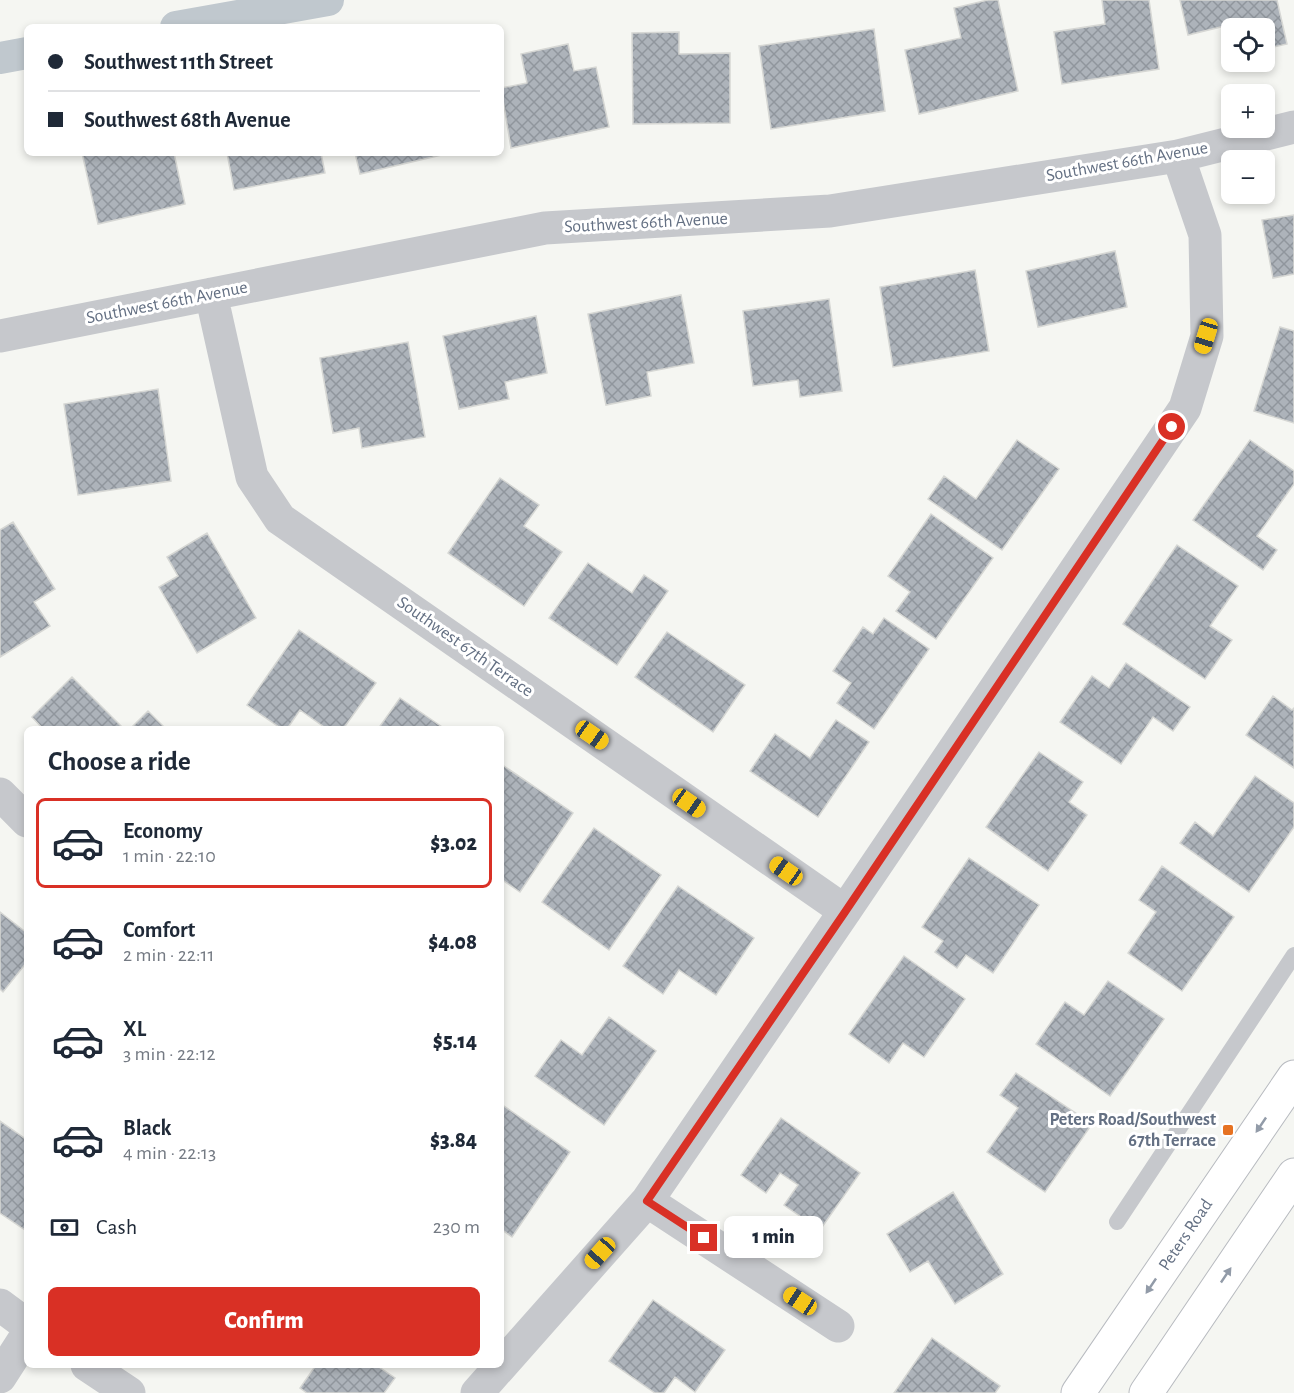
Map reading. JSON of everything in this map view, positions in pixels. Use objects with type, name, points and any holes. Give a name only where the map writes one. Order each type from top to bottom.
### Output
[{"type":"main road","name":"Peters Road","points":[[1078,1393],[1294,1077]]},
{"type":"main road","points":[[1146,1393],[1294,1175]]},
{"type":"street","name":"Southwest 66th Avenue","points":[[0,336],[546,228],[830,211],[1178,156],[1294,127]]},
{"type":"street","points":[[504,1363],[647,1201],[1185,408],[1206,336],[1205,235],[1178,156]]},
{"type":"street","name":"Southwest 67th Terrace","points":[[211,294],[252,477],[280,519],[845,912]]},
{"type":"street","points":[[0,794],[24,818]]},
{"type":"street","points":[[647,1201],[838,1326]]},
{"type":"street","points":[[0,1305],[24,1323]]},
{"type":"street","points":[[0,1377],[24,1340]]},
{"type":"street","points":[[92,1368],[129,1393]]},
{"type":"street","points":[[477,1393],[499,1368]]},
{"type":"lane","points":[[1117,1222],[1294,955]]},
{"type":"building","points":[[998,0],[1018,91],[919,114],[905,50],[961,38],[954,8]]},
{"type":"building","points":[[1102,0],[1149,0],[1159,69],[1062,84],[1054,32],[1105,24]]},
{"type":"building","points":[[1180,0],[1277,0],[1287,44],[1275,47],[1275,18],[1221,18],[1221,27],[1188,35]]},
{"type":"building","points":[[874,29],[885,111],[771,129],[759,46]]},
{"type":"building","points":[[679,32],[679,54],[730,53],[730,123],[633,124],[632,33]]},
{"type":"building","points":[[568,44],[574,71],[596,67],[609,127],[511,148],[504,106],[504,87],[527,83],[521,54]]},
{"type":"building","points":[[83,156],[175,156],[185,204],[98,224]]},
{"type":"building","points":[[228,156],[322,156],[325,173],[234,190]]},
{"type":"building","points":[[356,156],[437,156],[360,174]]},
{"type":"building","points":[[1294,215],[1294,274],[1273,278],[1262,220]]},
{"type":"building","points":[[1115,251],[1127,307],[1038,327],[1026,271]]},
{"type":"building","points":[[975,270],[989,351],[893,367],[880,287]]},
{"type":"building","points":[[681,295],[694,363],[647,372],[651,396],[606,405],[588,314]]},
{"type":"building","points":[[829,299],[842,391],[800,397],[798,380],[753,386],[743,311]]},
{"type":"building","points":[[536,316],[547,373],[505,382],[509,399],[459,409],[443,336]]},
{"type":"building","points":[[1280,327],[1294,331],[1294,423],[1254,411]]},
{"type":"building","points":[[408,342],[425,437],[362,448],[359,428],[333,433],[320,358]]},
{"type":"building","points":[[158,389],[171,481],[78,495],[64,404]]},
{"type":"building","points":[[1017,440],[1059,469],[1002,550],[928,499],[944,476],[976,499]]},
{"type":"building","points":[[1250,440],[1294,471],[1294,484],[1257,536],[1277,550],[1263,570],[1193,520]]},
{"type":"building","points":[[500,478],[539,505],[524,526],[562,552],[524,606],[448,553]]},
{"type":"building","points":[[931,514],[993,558],[936,639],[896,611],[910,592],[888,576]]},
{"type":"building","points":[[13,522],[55,589],[34,602],[50,626],[0,657],[0,530]]},
{"type":"building","points":[[207,533],[256,618],[197,653],[159,587],[178,576],[167,557]]},
{"type":"building","points":[[1177,545],[1238,586],[1210,626],[1232,640],[1205,679],[1123,624]]},
{"type":"building","points":[[588,563],[632,593],[644,575],[668,591],[617,665],[549,618]]},
{"type":"building","points":[[884,618],[929,649],[874,729],[837,703],[851,683],[833,671],[863,627],[873,634]]},
{"type":"building","points":[[299,630],[376,683],[345,726],[323,726],[300,710],[289,726],[278,726],[247,705]]},
{"type":"building","points":[[667,632],[745,685],[713,732],[635,677]]},
{"type":"building","points":[[1126,663],[1190,707],[1173,731],[1153,717],[1121,764],[1060,722],[1092,676],[1109,688]]},
{"type":"building","points":[[72,677],[121,726],[40,726],[32,717]]},
{"type":"building","points":[[1273,696],[1292,710],[1294,708],[1294,768],[1246,735]]},
{"type":"building","points":[[400,698],[441,726],[380,726]]},
{"type":"building","points":[[148,711],[163,726],[133,726]]},
{"type":"building","points":[[836,720],[869,742],[818,817],[750,771],[775,734],[810,758]]},
{"type":"building","points":[[1039,752],[1083,782],[1069,802],[1087,815],[1048,871],[986,827]]},
{"type":"building","points":[[504,766],[573,813],[520,892],[504,881]]},
{"type":"building","points":[[1255,776],[1294,803],[1294,827],[1249,892],[1180,843],[1195,822],[1213,836]]},
{"type":"building","points":[[594,828],[661,875],[609,950],[542,902]]},
{"type":"building","points":[[969,858],[1039,905],[993,973],[966,955],[957,968],[935,952],[943,941],[922,927]]},
{"type":"building","points":[[1162,866],[1234,917],[1182,991],[1128,953],[1156,912],[1139,900]]},
{"type":"building","points":[[678,886],[754,938],[716,995],[679,970],[663,994],[623,966]]},
{"type":"building","points":[[0,912],[24,931],[24,966],[3,992],[0,989]]},
{"type":"building","points":[[904,956],[965,999],[924,1057],[903,1043],[889,1063],[849,1034]]},
{"type":"building","points":[[1108,981],[1164,1019],[1110,1096],[1036,1044],[1065,1002],[1084,1015]]},
{"type":"building","points":[[609,1017],[656,1051],[604,1125],[535,1076],[561,1040],[582,1055]]},
{"type":"building","points":[[1016,1073],[1092,1124],[1045,1192],[987,1152],[1018,1108],[1000,1095]]},
{"type":"building","points":[[504,1106],[570,1152],[512,1237],[504,1231]]},
{"type":"building","points":[[781,1118],[860,1173],[820,1230],[784,1205],[798,1185],[780,1173],[766,1193],[741,1175]]},
{"type":"building","points":[[0,1121],[24,1138],[24,1229],[0,1213]]},
{"type":"building","points":[[953,1192],[1003,1274],[955,1304],[928,1261],[910,1272],[887,1234]]},
{"type":"building","points":[[653,1300],[725,1350],[695,1392],[675,1377],[664,1393],[655,1393],[609,1361]]},
{"type":"building","points":[[932,1338],[1000,1386],[995,1393],[894,1393]]},
{"type":"building","points":[[314,1368],[380,1368],[395,1378],[384,1393],[307,1393],[300,1388]]},
{"type":"waterway","points":[[193,24],[328,0]]},
{"type":"waterway","points":[[0,58],[24,54]]},
{"type":"place","name":"Peters Road/Southwest 67th Terrace","points":[[1228,1130]]},
{"type":"route","points":[[704,1238],[647,1201],[1172,427]]}]
